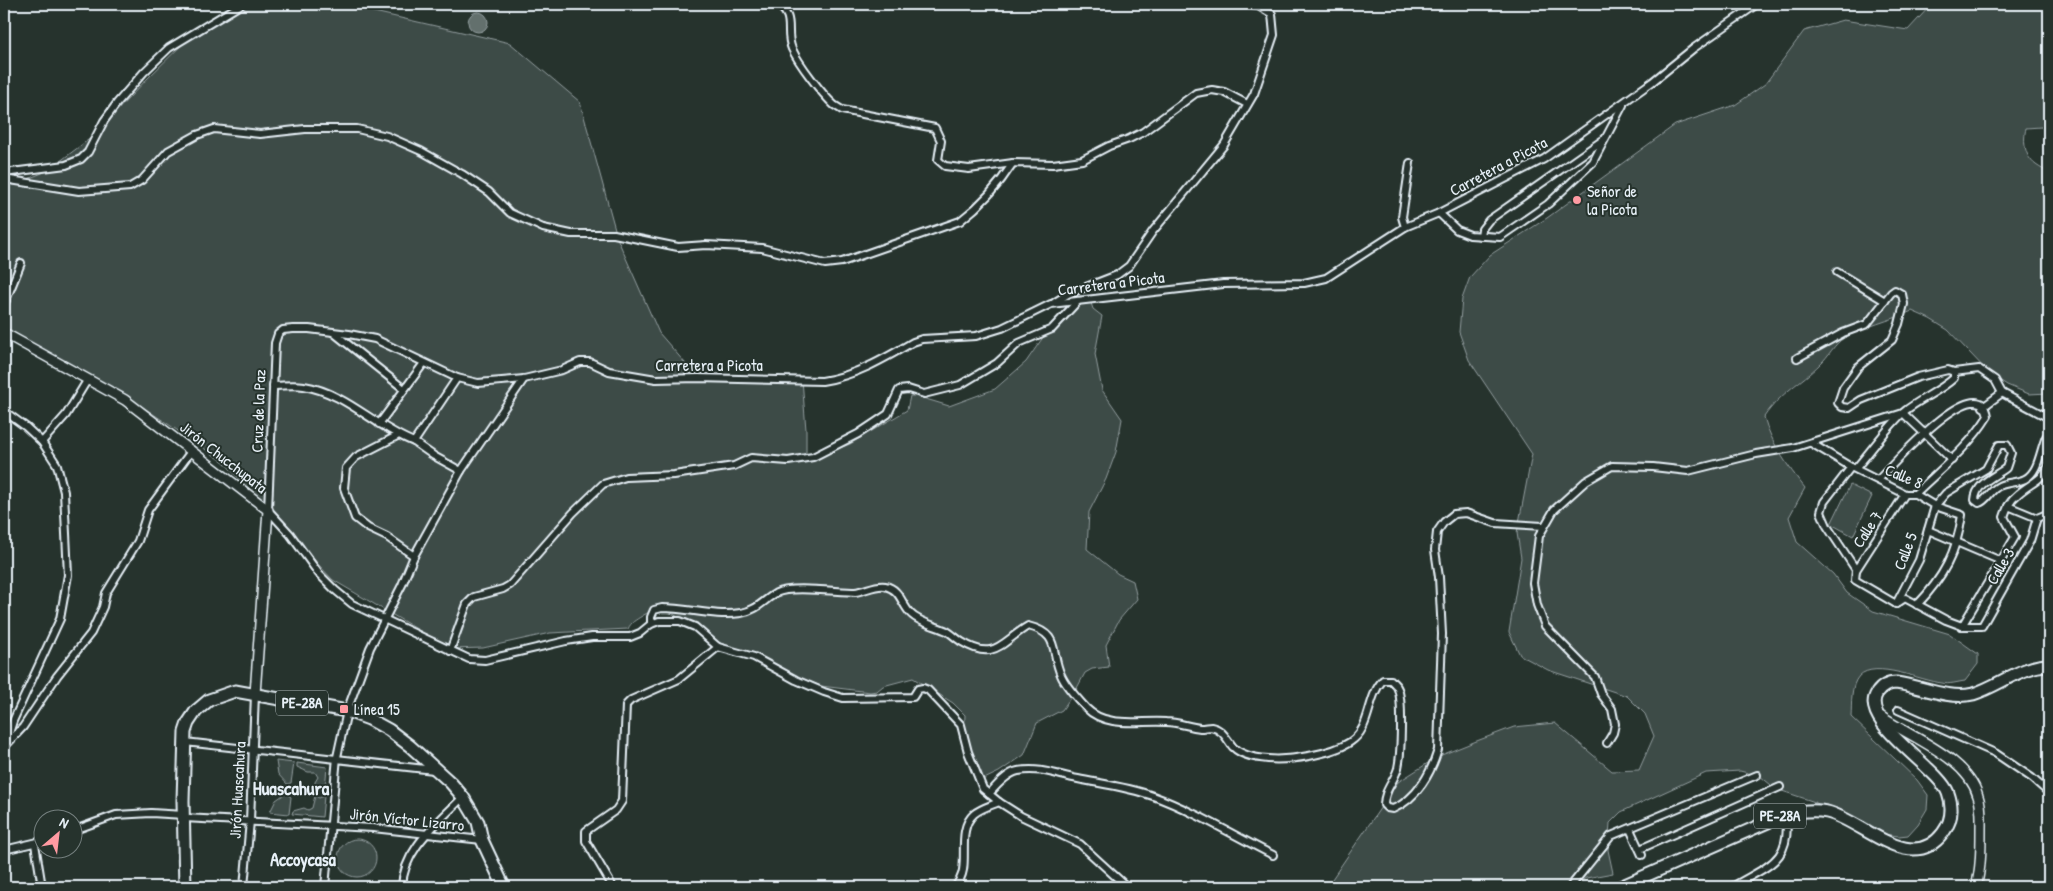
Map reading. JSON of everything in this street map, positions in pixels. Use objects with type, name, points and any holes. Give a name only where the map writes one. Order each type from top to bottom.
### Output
[{"type":"highway","points":[[1876,712],[1874,700],[1882,687],[1889,683],[1909,684],[1948,694],[1971,694],[1992,687],[2031,667],[2049,666]]},
{"type":"highway","name":"PE-28A","points":[[185,887],[185,742],[188,723],[196,711],[209,700],[235,691],[347,711],[389,730],[437,770],[462,797],[478,822],[482,840],[504,887]]},
{"type":"highway","name":"PE-28A","points":[[1620,887],[1786,814],[1803,810],[1829,812],[1899,848],[1927,846],[1941,835],[1949,821],[1951,801],[1946,788],[1930,768],[1893,737],[1876,712]]},
{"type":"street","points":[[4,173],[66,165],[82,159],[88,152],[104,121],[144,72],[169,48],[242,4]]},
{"type":"street","points":[[776,4],[783,8],[788,15],[792,48],[834,105],[842,110],[935,128],[941,141],[938,160],[945,166],[969,169],[1013,163],[1053,164],[1082,160],[1143,132],[1196,93],[1212,90],[1224,92],[1247,104]]},
{"type":"street","points":[[1052,304],[1068,294],[1117,275],[1129,266],[1153,231],[1224,145],[1254,94],[1274,34],[1272,14],[1258,6],[1245,4]]},
{"type":"street","name":"Carretera a Picota","points":[[275,343],[278,334],[283,330],[309,329],[375,340],[457,378],[478,383],[524,379],[562,370],[580,362],[590,362],[609,371],[656,379],[822,380],[859,371],[913,342],[976,336],[1002,328],[1052,304],[1223,284],[1311,281],[1326,278],[1404,228],[1439,213],[1544,159],[1757,4]]},
{"type":"street","points":[[1439,213],[1456,230],[1481,236],[1500,237],[1548,204],[1593,162],[1624,102]]},
{"type":"street","points":[[4,179],[79,191],[130,186],[142,180],[168,151],[197,135],[214,130],[260,134],[305,129],[357,129],[387,136],[421,151],[489,192],[510,213],[543,228],[571,234],[614,234],[678,247],[706,245],[762,248],[825,264],[842,262],[960,221],[974,210],[1002,180],[1013,163]]},
{"type":"street","points":[[1481,236],[1482,229],[1490,220],[1604,140]]},
{"type":"street","points":[[1404,228],[1402,217],[1410,163]]},
{"type":"street","points":[[4,305],[21,263]]},
{"type":"street","points":[[1837,272],[1886,300]]},
{"type":"street","points":[[1797,358],[1843,333],[1867,324],[1895,290],[1902,294],[1904,298],[1896,333],[1892,340],[1858,367],[1839,396],[1838,403],[1842,407],[1849,408],[1861,400],[1918,377],[1948,370],[1954,372],[1979,369],[1995,380],[2002,393],[2049,418]]},
{"type":"street","points":[[450,651],[470,600],[474,597],[504,589],[510,585],[573,513],[603,484],[626,477],[674,475],[734,466],[751,458],[788,461],[813,457],[858,434],[888,414],[899,390],[908,389],[924,394],[960,385],[996,363],[1019,343],[1052,329],[1078,301]]},
{"type":"street","name":"Jirón Chucchupata","points":[[4,332],[125,400],[268,510],[255,694]]},
{"type":"street","points":[[334,332],[404,389]]},
{"type":"street","name":"Cruz de la Paz","points":[[268,510],[275,343]]},
{"type":"street","points":[[378,424],[424,362]]},
{"type":"street","points":[[1856,570],[1827,526],[1821,512],[1824,502],[1903,412],[1948,384],[1954,378],[1954,372]]},
{"type":"street","points":[[414,442],[457,378]]},
{"type":"street","points":[[325,887],[338,758],[347,711],[370,648],[386,619],[414,556],[461,471],[524,379]]},
{"type":"street","points":[[42,442],[66,415],[88,380]]},
{"type":"street","points":[[273,386],[303,385],[338,397],[397,436],[414,442],[461,471]]},
{"type":"street","points":[[1984,406],[2002,393]]},
{"type":"street","points":[[1878,480],[1924,434],[1956,408],[1969,401],[1978,402],[1984,406],[1988,416],[1982,426],[1952,460],[1916,494]]},
{"type":"street","points":[[4,411],[26,427],[42,442],[57,466],[64,492],[68,575],[60,619],[13,721],[4,748]]},
{"type":"street","points":[[1903,412],[1952,460]]},
{"type":"street","points":[[1607,743],[1613,733],[1615,724],[1612,709],[1601,694],[1595,677],[1545,626],[1536,605],[1533,583],[1539,536],[1543,526],[1554,510],[1586,481],[1612,466],[1653,466],[1688,471],[1811,443],[1903,412]]},
{"type":"street","points":[[1935,506],[1946,493],[1986,469],[1999,445],[2007,445],[2011,453],[2006,468],[1987,480],[1976,492],[1975,500],[1979,503],[1984,502],[1998,486],[2025,479],[2036,465],[2046,438],[2049,435]]},
{"type":"street","points":[[397,436],[356,457],[346,468],[344,488],[355,518],[414,556]]},
{"type":"street","name":"Calle 8","points":[[1811,443],[1905,494],[1916,494],[1935,506],[1962,515],[1955,542]]},
{"type":"street","points":[[4,748],[22,727],[57,676],[91,633],[103,607],[106,593],[138,542],[148,510],[192,450]]},
{"type":"street","points":[[1896,604],[1906,598],[1946,620],[1962,626],[2015,537],[2004,517],[2008,506],[2018,494],[2043,477],[2049,465]]},
{"type":"street","name":"Calle 7","points":[[1896,604],[1855,580],[1856,570],[1905,494]]},
{"type":"street","name":"Calle 5","points":[[1896,604],[1918,560],[1935,506]]},
{"type":"street","points":[[2008,506],[2037,518],[2049,513]]},
{"type":"street","points":[[268,510],[290,534],[319,574],[352,604],[469,659],[485,660],[566,641],[592,637],[630,637],[659,621],[680,622],[695,627],[718,647],[754,657],[796,680],[843,698],[913,697],[918,689],[928,690],[961,725],[983,789],[1021,816],[1080,844],[1127,887]]},
{"type":"street","points":[[651,624],[654,610],[662,608],[711,615],[742,613],[754,610],[777,592],[811,589],[857,592],[886,586],[899,595],[908,611],[914,616],[950,632],[962,642],[984,652],[991,651],[1028,626],[1038,629],[1049,636],[1055,647],[1056,662],[1062,676],[1087,709],[1103,719],[1121,722],[1168,722],[1201,728],[1214,728],[1226,736],[1234,748],[1245,755],[1270,760],[1324,752],[1350,742],[1364,727],[1378,686],[1384,680],[1391,680],[1398,690],[1401,705],[1398,766],[1395,778],[1384,798],[1384,805],[1393,809],[1408,799],[1424,783],[1433,766],[1438,750],[1442,634],[1439,577],[1435,550],[1437,532],[1444,522],[1454,514],[1466,513],[1495,523],[1543,526]]},
{"type":"street","name":"Calle 3","points":[[1962,626],[1982,626],[2030,541],[2037,518]]},
{"type":"street","points":[[1928,530],[2001,561]]},
{"type":"street","points":[[1917,604],[1935,586],[1944,570],[1955,542]]},
{"type":"street","points":[[613,887],[586,841],[585,835],[586,831],[616,810],[622,801],[626,705],[631,700],[680,679],[718,647]]},
{"type":"street","name":"Jirón Huascahura","points":[[244,887],[250,821],[255,694]]},
{"type":"street","points":[[1898,710],[1995,753],[2032,778],[2049,794]]},
{"type":"street","points":[[1876,712],[1961,767],[1973,783],[1979,796],[1981,812],[1981,840],[1976,887]]},
{"type":"street","points":[[185,742],[253,748],[437,770]]},
{"type":"street","points":[[989,794],[998,783],[1016,771],[1047,770],[1078,779],[1113,784],[1153,796],[1216,825],[1273,855]]},
{"type":"street","points":[[1570,887],[1611,836],[1757,775]]},
{"type":"street","points":[[1630,828],[1641,852],[1780,787]]},
{"type":"street","points":[[402,887],[402,873],[409,857],[462,797]]},
{"type":"street","points":[[955,887],[963,869],[964,838],[967,824],[972,815],[981,809],[999,802]]},
{"type":"street","name":"Jirón Víctor Lizarro","points":[[82,827],[116,815],[151,813],[184,817],[330,826],[482,840]]},
{"type":"street","points":[[1732,887],[1778,859],[1787,840],[1786,814]]},
{"type":"street","points":[[4,850],[32,845]]},
{"type":"street","points":[[37,858],[42,887]]},
{"type":"shaded area","points":[[249,4],[339,4],[510,43],[580,102],[618,240],[659,333],[698,378],[802,379],[806,430],[806,461],[850,444],[907,410],[910,396],[949,406],[995,389],[1026,362],[1055,320],[1078,301],[1090,300],[1093,309],[1102,316],[1095,354],[1102,390],[1122,419],[1116,452],[1106,479],[1089,512],[1087,549],[1118,574],[1133,581],[1137,599],[1119,620],[1106,645],[1109,667],[1092,669],[1085,673],[1062,710],[1037,723],[1024,755],[999,772],[978,782],[964,740],[965,715],[953,703],[913,678],[883,686],[877,691],[870,692],[821,686],[713,643],[699,635],[674,614],[667,611],[659,610],[642,616],[634,621],[628,629],[550,633],[483,648],[451,649],[333,580],[317,563],[287,524],[243,483],[224,462],[140,405],[4,329],[4,181],[13,185],[47,171],[92,137],[198,29],[225,9]]},
{"type":"shaded area","points":[[1939,4],[2049,4],[2049,132],[2041,127],[2026,128],[2025,148],[2032,161],[2049,174],[2049,393],[2029,394],[2007,385],[1989,373],[1948,330],[1912,311],[1860,330],[1844,338],[1813,371],[1784,394],[1764,417],[1771,436],[1781,454],[1805,488],[1789,517],[1797,542],[1833,574],[1847,593],[1873,611],[1950,634],[1978,654],[1978,664],[1965,681],[1945,684],[1899,672],[1876,670],[1866,671],[1859,676],[1854,685],[1851,717],[1917,780],[1928,795],[1927,809],[1918,824],[1908,835],[1883,834],[1812,801],[1776,789],[1760,776],[1740,771],[1706,773],[1621,812],[1610,823],[1608,850],[1613,873],[1586,878],[1571,887],[1331,887],[1332,879],[1398,782],[1439,756],[1514,727],[1555,723],[1612,771],[1639,770],[1654,736],[1645,714],[1627,696],[1548,670],[1520,655],[1509,632],[1521,558],[1517,533],[1532,454],[1469,360],[1459,332],[1462,299],[1470,277],[1490,255],[1547,218],[1675,125],[1735,105],[1765,84],[1804,31],[1843,20],[1908,30],[1930,6]]},
{"type":"shaded area","points":[[478,12],[485,15],[488,22],[485,29],[478,32],[471,29],[468,22],[471,15]]},
{"type":"shaded area","points":[[1850,485],[1872,496],[1853,536],[1831,524]]},
{"type":"shaded area","points":[[276,761],[294,763],[291,783],[287,784],[278,774]]},
{"type":"shaded area","points":[[297,763],[327,767],[325,788],[316,787],[315,782],[318,777],[315,772],[308,772],[297,767]]},
{"type":"shaded area","points":[[286,793],[291,797],[289,814],[270,812],[276,800]]},
{"type":"shaded area","points":[[315,796],[319,798],[324,796],[322,817],[292,814],[293,811],[312,808]]},
{"type":"shaded area","points":[[357,839],[370,845],[376,858],[370,871],[357,877],[344,871],[338,858],[344,845]]},
{"type":"place","name":"Señor de la Picota","points":[[1577,200]]},
{"type":"place","name":"Línea 15","points":[[344,709]]},
{"type":"district","name":"Huascahura","points":[[291,788]]},
{"type":"district","name":"Accoycasa","points":[[303,860]]}]
